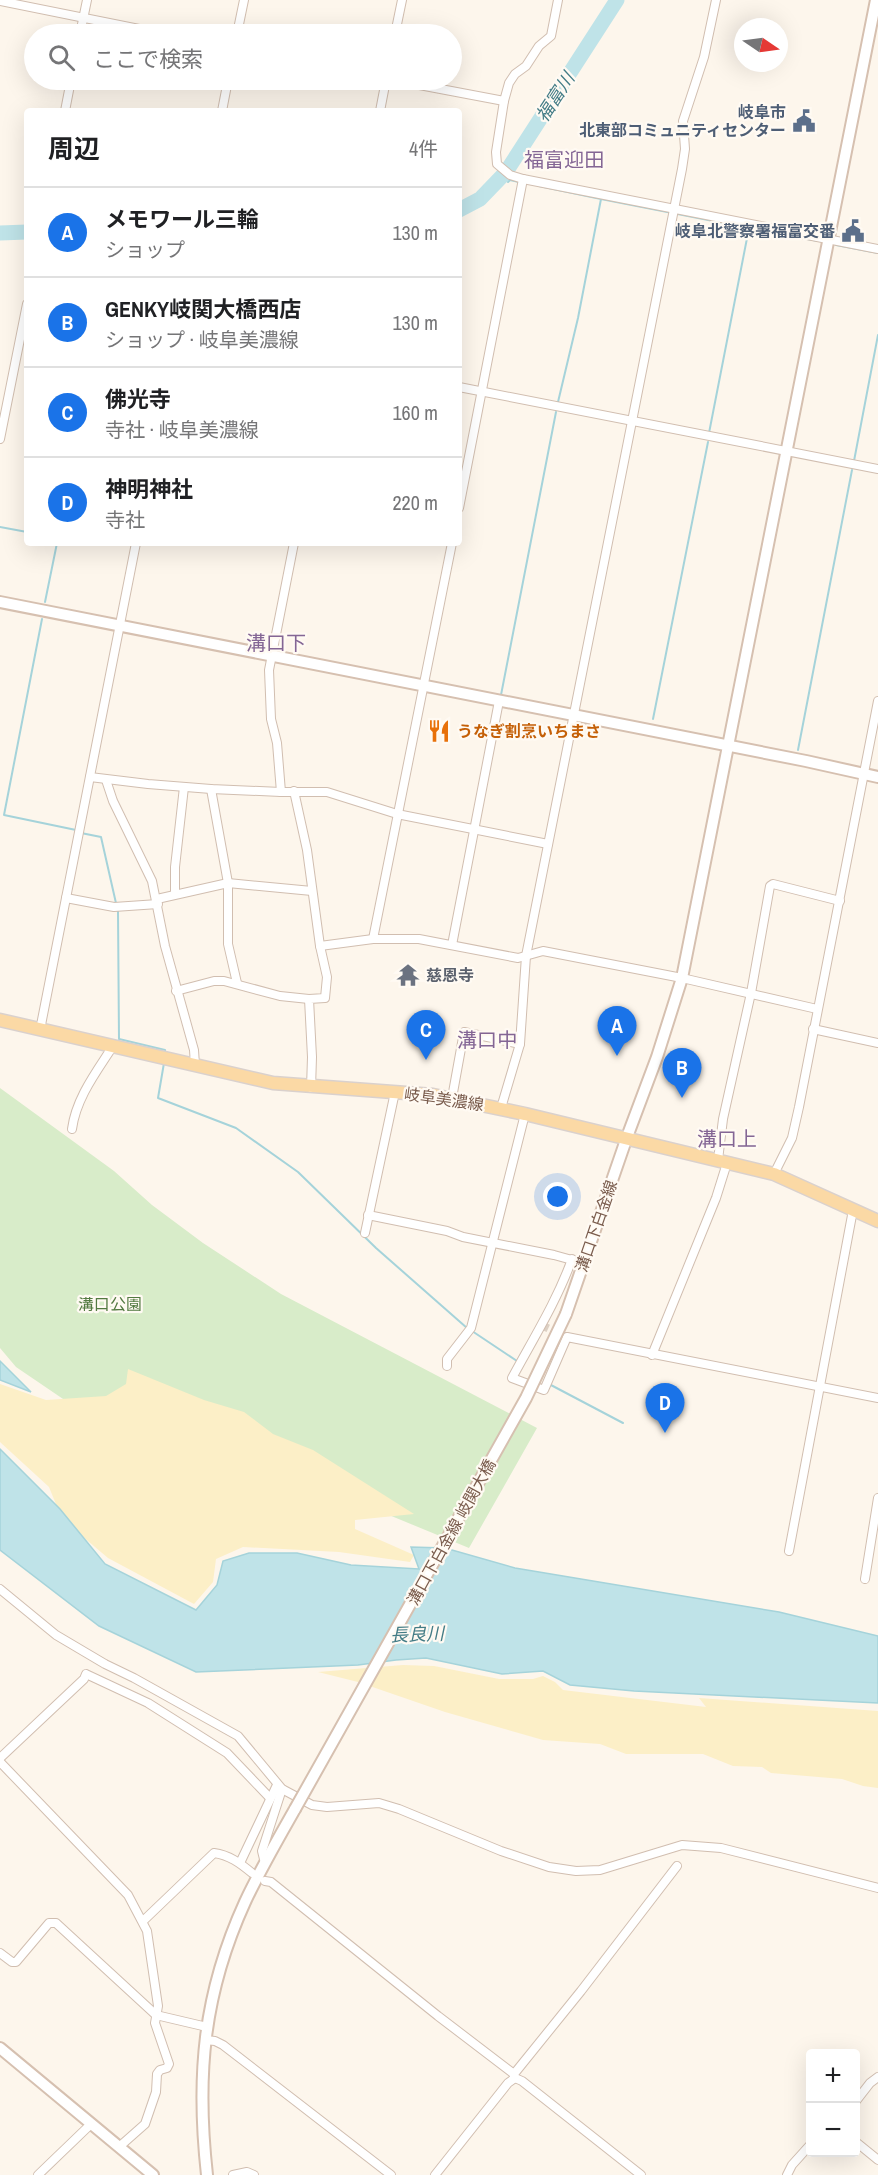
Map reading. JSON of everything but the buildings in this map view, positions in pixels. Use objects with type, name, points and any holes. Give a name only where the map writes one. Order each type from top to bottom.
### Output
[{"type":"main road","name":"岐阜美濃線","points":[[0,1020],[273,1083],[311,1088],[395,1092],[452,1098],[525,1113],[774,1174],[878,1221]]},
{"type":"street","points":[[82,24],[87,0]]},
{"type":"street","points":[[239,24],[244,0]]},
{"type":"street","points":[[397,24],[402,0]]},
{"type":"street","points":[[558,0],[553,33],[539,46],[526,66],[515,74],[509,83],[496,152],[497,164],[507,174],[523,181],[878,249]]},
{"type":"street","points":[[501,1108],[520,1044],[526,956],[674,211],[685,149],[683,121],[704,57],[716,0]]},
{"type":"street","name":"溝口下白金線","points":[[566,1314],[657,1057],[682,978],[876,0]]},
{"type":"street","points":[[0,1],[113,24]]},
{"type":"street","points":[[66,108],[69,90]]},
{"type":"street","points":[[223,108],[226,90]]},
{"type":"street","points":[[381,108],[384,90]]},
{"type":"street","points":[[446,90],[504,101]]},
{"type":"street","points":[[462,493],[523,181]]},
{"type":"street","points":[[0,439],[24,319]]},
{"type":"street","points":[[462,388],[878,469]]},
{"type":"street","points":[[40,1030],[135,546]]},
{"type":"street","points":[[281,792],[277,742],[271,718],[269,670],[293,546]]},
{"type":"street","points":[[373,939],[451,546]]},
{"type":"street","points":[[0,602],[878,777]]},
{"type":"street","points":[[452,945],[499,701]]},
{"type":"street","points":[[774,1174],[792,1138],[878,701]]},
{"type":"street","points":[[90,777],[211,789],[327,792],[397,814],[548,844]]},
{"type":"street","points":[[106,780],[113,801],[145,863],[158,901],[165,946],[194,1050],[195,1065]]},
{"type":"street","points":[[176,894],[175,867],[184,787]]},
{"type":"street","points":[[211,789],[228,883],[228,944],[237,983]]},
{"type":"street","points":[[176,991],[214,981],[237,983],[280,996],[325,998],[327,977],[320,946],[307,850],[294,791]]},
{"type":"street","points":[[66,898],[117,907],[158,901],[176,894],[228,883],[312,891]]},
{"type":"street","points":[[652,1354],[716,1198],[722,1161],[723,1119],[751,993],[770,886],[773,884],[840,901]]},
{"type":"street","points":[[320,946],[373,939],[419,939],[518,958],[543,951],[682,978],[817,1009]]},
{"type":"street","points":[[309,999],[311,1088]]},
{"type":"street","points":[[813,1029],[878,1043]]},
{"type":"street","points":[[452,1098],[464,1032],[520,1044]]},
{"type":"street","points":[[72,1129],[74,1116],[89,1085],[113,1046]]},
{"type":"street","points":[[365,1233],[395,1092]]},
{"type":"street","points":[[447,1366],[447,1359],[470,1330],[494,1243],[525,1113]]},
{"type":"street","points":[[789,1551],[853,1210]]},
{"type":"street","points":[[368,1215],[583,1263]]},
{"type":"street","points":[[572,1260],[541,1325],[512,1377],[544,1390],[567,1337],[878,1398]]},
{"type":"street","name":"溝口下白金線 岐関大橋","points":[[207,2175],[201,2126],[205,2040],[214,1992],[245,1902],[526,1398],[566,1314]]},
{"type":"street","points":[[865,1579],[878,1498]]},
{"type":"street","points":[[0,1589],[56,1635],[238,1736],[279,1787],[312,1804],[327,1807],[379,1803],[501,1851],[576,1871],[600,1870],[682,1845],[701,1845],[721,1848],[878,1888]]},
{"type":"street","points":[[119,2147],[145,2124],[156,2092],[157,2074],[169,2064],[155,2023],[158,2006],[147,1931],[128,1895],[0,1760],[84,1679],[86,1674],[148,1703],[227,1752],[270,1798]]},
{"type":"street","points":[[240,1863],[270,1798],[279,1787]]},
{"type":"street","points":[[265,1863],[262,1851],[279,1787]]},
{"type":"street","points":[[143,1921],[214,1853],[223,1854],[252,1873]]},
{"type":"street","points":[[435,2175],[677,1866]]},
{"type":"street","points":[[265,1881],[272,1882],[641,2175]]},
{"type":"street","points":[[0,1953],[12,1962],[16,1962],[49,1923],[56,1923],[156,2015],[207,2026]]},
{"type":"street","points":[[205,2040],[223,2045],[391,2175]]},
{"type":"street","points":[[0,2048],[147,2173]]},
{"type":"street","points":[[860,2094],[878,2077]]},
{"type":"street","points":[[38,2175],[91,2124]]},
{"type":"street","points":[[860,2146],[878,2160]]},
{"type":"street","points":[[787,2175],[792,2165],[806,2149]]},
{"type":"street","points":[[233,2175],[247,2172],[254,2175]]},
{"type":"green space","name":"溝口公園","points":[[0,1088],[114,1171],[152,1205],[203,1243],[281,1294],[537,1428],[469,1548],[355,1501],[94,1420],[16,1367],[0,1348]]},
{"type":"sand","points":[[128,1369],[204,1400],[244,1412],[273,1434],[313,1450],[414,1514],[355,1520],[355,1529],[414,1555],[410,1562],[339,1552],[243,1547],[216,1559],[213,1582],[194,1604],[108,1558],[62,1519],[49,1487],[0,1442],[0,1384],[46,1400],[106,1396],[126,1384]]},
{"type":"sand","points":[[403,1665],[434,1666],[499,1679],[533,1679],[543,1676],[555,1682],[563,1690],[706,1707],[699,1698],[878,1711],[878,1788],[842,1779],[771,1773],[762,1767],[733,1766],[703,1754],[626,1754],[600,1744],[543,1740],[445,1712],[358,1682],[318,1672]]},
{"type":"water","points":[[0,1361],[31,1392],[0,1380]]},
{"type":"water","name":"長良川","points":[[0,1449],[60,1509],[105,1564],[196,1610],[217,1585],[223,1561],[249,1553],[297,1553],[351,1565],[419,1569],[411,1547],[445,1548],[515,1568],[779,1612],[878,1636],[878,1703],[634,1691],[570,1685],[543,1671],[502,1674],[426,1658],[358,1665],[196,1672],[99,1626],[0,1550]]},
{"type":"waterway","name":"福富川","points":[[462,208],[480,199],[506,172],[617,0]]},
{"type":"waterway","points":[[508,182],[510,180],[519,182]]},
{"type":"waterway","points":[[539,186],[601,199],[578,318],[558,402]]},
{"type":"waterway","points":[[601,199],[749,228],[709,433]]},
{"type":"waterway","points":[[749,228],[818,241]]},
{"type":"waterway","name":"福富川","points":[[0,233],[24,232]]},
{"type":"waterway","points":[[836,245],[878,253]]},
{"type":"waterway","points":[[854,461],[878,335]]},
{"type":"waterway","points":[[501,695],[556,412]]},
{"type":"waterway","points":[[653,719],[708,442]]},
{"type":"waterway","points":[[798,750],[852,470]]},
{"type":"waterway","points":[[0,527],[24,531]]},
{"type":"waterway","points":[[45,602],[56,546]]},
{"type":"waterway","points":[[42,619],[4,815],[76,830]]},
{"type":"waterway","points":[[81,833],[101,837],[118,912],[119,1039],[165,1051]]},
{"type":"waterway","points":[[164,1063],[158,1098],[236,1128],[298,1172],[376,1248],[467,1328]]},
{"type":"waterway","points":[[472,1331],[517,1361]]},
{"type":"waterway","points":[[549,1384],[623,1423]]},
{"type":"tunnel","points":[[541,1325],[567,1337]]},
{"type":"place","name":"岐阜市 北東部コミュニティセンター","points":[[804,121]]},
{"type":"place","name":"岐阜北警察署福富交番","points":[[853,231]]},
{"type":"place","name":"うなぎ割烹いちまさ","points":[[439,731]]},
{"type":"place","name":"慈恩寺","points":[[408,975]]},
{"type":"place","name":"メモワール三輪","points":[[617,1056]]},
{"type":"place","name":"佛光寺","points":[[426,1060]]},
{"type":"place","name":"GENKY岐関大橋西店","points":[[682,1098]]},
{"type":"place","name":"神明神社","points":[[665,1433]]},
{"type":"district","name":"福富迎田","points":[[564,159]]},
{"type":"district","name":"溝口下","points":[[276,642]]},
{"type":"district","name":"溝口中","points":[[487,1039]]},
{"type":"district","name":"溝口上","points":[[727,1138]]}]
